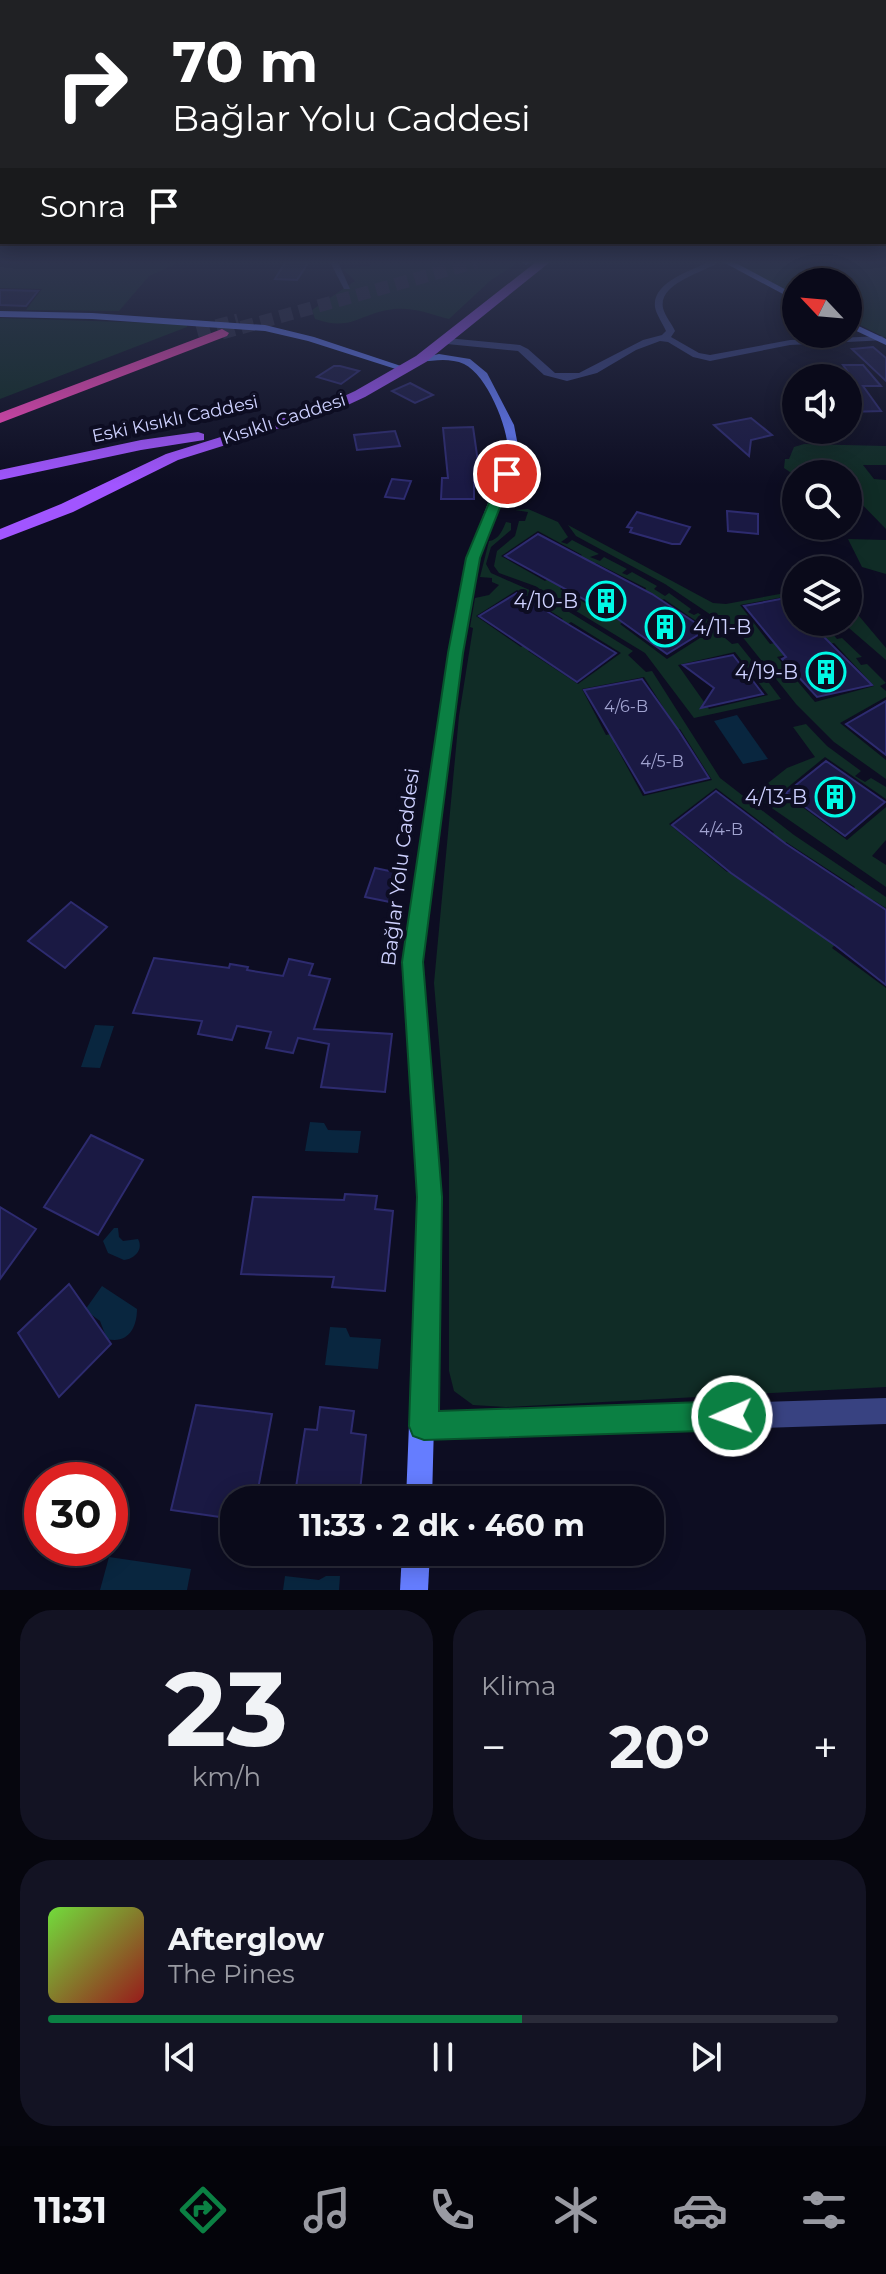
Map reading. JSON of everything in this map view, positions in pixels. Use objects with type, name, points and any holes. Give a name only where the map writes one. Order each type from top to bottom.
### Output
[{"type":"highway","points":[[0,407],[183,336]]},
{"type":"highway","points":[[0,418],[214,336]]},
{"type":"main road","name":"Kısıklı Caddesi","points":[[408,365],[441,336]]},
{"type":"main road","name":"Kısıklı Caddesi","points":[[0,535],[67,508],[172,457],[332,407],[453,336]]},
{"type":"main road","name":"Eski Kısıklı Caddesi","points":[[0,475],[143,445],[219,433],[319,405],[408,365]]},
{"type":"main road","points":[[143,445],[168,447],[172,457]]},
{"type":"street","points":[[299,336],[408,365]]},
{"type":"street","points":[[447,341],[520,348],[530,353],[543,371],[569,377],[580,376],[637,347],[665,338],[686,352],[711,358],[787,343],[884,341]]},
{"type":"street","name":"Bağlar Yolu Caddesi","points":[[408,365],[444,358],[480,368],[489,378],[515,441],[513,457],[473,558],[456,653],[413,962],[429,1197],[420,1486]]},
{"type":"street","points":[[424,1426],[886,1411]]},
{"type":"street","points":[[414,1590],[415,1566]]},
{"type":"green space","points":[[0,336],[163,336],[0,399]]},
{"type":"green space","points":[[804,444],[886,446],[886,465],[863,465],[874,479],[886,480],[886,529],[862,504],[862,460],[785,460],[789,459],[794,447]]},
{"type":"green space","points":[[528,509],[558,522],[568,537],[561,542],[567,544],[572,540],[599,554],[590,557],[600,561],[604,557],[627,569],[622,573],[627,575],[632,572],[657,586],[654,589],[665,596],[669,593],[691,609],[688,612],[698,613],[723,629],[718,632],[732,644],[738,643],[758,668],[750,669],[755,676],[763,675],[781,699],[694,718],[645,653],[535,586],[499,573],[494,566],[497,551],[515,536],[519,521],[525,521],[528,512],[515,510]],"holes":[[[538,531],[582,555],[545,581],[501,556]],[[596,563],[646,588],[610,617],[560,589]],[[664,599],[711,631],[667,659],[620,624]],[[735,652],[768,695],[709,709],[678,665]]]},
{"type":"green space","points":[[506,522],[511,523],[511,530],[491,547],[486,564],[491,573],[543,596],[633,651],[628,655],[646,672],[652,671],[720,778],[794,835],[886,897],[886,908],[873,900],[832,948],[886,988],[886,1387],[506,1407],[473,1405],[454,1391],[449,1371],[449,1161],[434,983],[459,716],[473,628],[470,627],[475,598],[489,595],[499,585],[492,582],[492,578],[480,577],[489,541],[498,536]],"holes":[[[517,590],[563,619],[521,647],[476,616]],[[571,622],[621,653],[578,684],[528,651]],[[644,677],[672,721],[606,735],[582,689]],[[680,729],[712,780],[643,796],[614,743]],[[716,788],[774,832],[727,872],[669,824]],[[786,842],[855,887],[816,933],[747,885]]]},
{"type":"green space","points":[[568,525],[713,603],[726,604],[782,594],[782,597],[740,605],[770,644],[811,636],[842,638],[862,657],[856,658],[861,665],[867,664],[886,683],[880,686],[886,691],[886,697],[840,723],[886,760],[886,779],[834,742],[796,704],[741,635],[665,584],[576,536]],"holes":[[[834,643],[874,686],[815,702],[777,657]]]},
{"type":"green space","points":[[848,540],[886,540],[886,574],[862,567],[862,556],[856,556]]},
{"type":"green space","points":[[862,620],[886,648],[886,660],[858,636],[862,636]]},
{"type":"green space","points":[[806,724],[827,746],[861,771],[855,776],[865,782],[871,778],[886,787],[886,799],[825,757],[782,792],[847,840],[886,807],[886,840],[872,856],[886,865],[886,887],[753,795],[787,768],[815,757],[793,727]]},
{"type":"water","points":[[737,715],[768,759],[743,764],[714,721]]},
{"type":"water","points":[[95,1025],[114,1026],[100,1068],[81,1067]]},
{"type":"water","points":[[310,1122],[324,1123],[328,1130],[361,1131],[358,1153],[305,1151]]},
{"type":"water","points":[[114,1228],[118,1228],[123,1241],[138,1239],[139,1250],[131,1258],[124,1260],[108,1253],[103,1241]]},
{"type":"water","points":[[102,1286],[137,1309],[133,1328],[126,1337],[107,1339],[100,1321],[85,1310]]},
{"type":"water","points":[[330,1327],[346,1328],[350,1337],[381,1339],[378,1369],[325,1365]]},
{"type":"water","points":[[128,1560],[191,1569],[187,1590],[100,1590],[107,1566],[128,1566]]},
{"type":"water","points":[[285,1576],[319,1580],[326,1576],[340,1576],[339,1590],[283,1590]]},
{"type":"building","points":[[873,347],[886,358],[886,381],[852,349]]},
{"type":"building","points":[[862,365],[881,386],[863,386],[881,411],[862,412]]},
{"type":"building","points":[[334,366],[359,371],[341,384],[317,377]]},
{"type":"building","points":[[410,383],[433,395],[415,403],[392,391]]},
{"type":"building","points":[[751,418],[772,435],[751,440],[749,456],[714,425]]},
{"type":"building","points":[[473,427],[479,469],[474,469],[474,499],[441,499],[442,478],[448,478],[443,428]]},
{"type":"building","points":[[395,431],[400,446],[357,450],[354,435]]},
{"type":"building","points":[[392,479],[411,481],[404,499],[385,497]]},
{"type":"building","points":[[727,511],[758,514],[758,534],[728,531]]},
{"type":"building","points":[[637,512],[690,527],[680,544],[672,544],[630,532],[632,528],[627,527]]},
{"type":"building","points":[[538,534],[652,594],[706,630],[667,654],[611,614],[505,556]]},
{"type":"building","points":[[517,593],[616,653],[577,682],[479,616]]},
{"type":"building","points":[[782,599],[782,636],[823,636],[872,685],[817,697],[782,659],[786,657],[744,606]]},
{"type":"building","points":[[733,655],[763,694],[701,708],[714,688],[683,665]]},
{"type":"building","points":[[642,679],[709,778],[645,793],[584,690]]},
{"type":"building","points":[[886,701],[886,755],[846,724]]},
{"type":"building","name":"4/13-B","points":[[826,761],[885,802],[845,836],[786,793]]},
{"type":"building","points":[[716,791],[786,844],[886,910],[886,985],[731,873],[672,825]]},
{"type":"building","points":[[375,868],[399,873],[390,902],[365,897]]},
{"type":"building","points":[[71,902],[107,927],[65,968],[28,941]]},
{"type":"building","points":[[154,958],[229,968],[230,964],[283,976],[289,959],[313,964],[309,975],[330,979],[314,1029],[392,1034],[385,1092],[321,1087],[329,1044],[298,1038],[293,1053],[266,1048],[271,1032],[237,1026],[232,1040],[198,1034],[202,1021],[133,1013]]},
{"type":"building","points":[[91,1135],[143,1160],[98,1235],[44,1207]]},
{"type":"building","points":[[345,1194],[377,1196],[375,1209],[393,1211],[385,1291],[332,1287],[334,1277],[241,1274],[253,1197],[344,1200]]},
{"type":"building","points":[[0,1207],[36,1229],[0,1279]]},
{"type":"building","points":[[69,1284],[111,1344],[59,1397],[18,1333]]},
{"type":"building","points":[[196,1405],[272,1414],[259,1486],[220,1486],[220,1517],[171,1510]]},
{"type":"building","points":[[320,1407],[354,1411],[351,1433],[366,1435],[361,1486],[296,1486],[305,1429],[317,1430]]},
{"type":"place","name":"4/10-B","points":[[606,601]]},
{"type":"place","name":"4/11-B","points":[[665,627]]},
{"type":"place","name":"4/19-B","points":[[826,672]]},
{"type":"place","name":"4/13-B","points":[[835,797]]},
{"type":"route","points":[[507,474],[473,558],[456,653],[413,962],[413,1005],[428,1148],[424,1426],[732,1416]]}]
